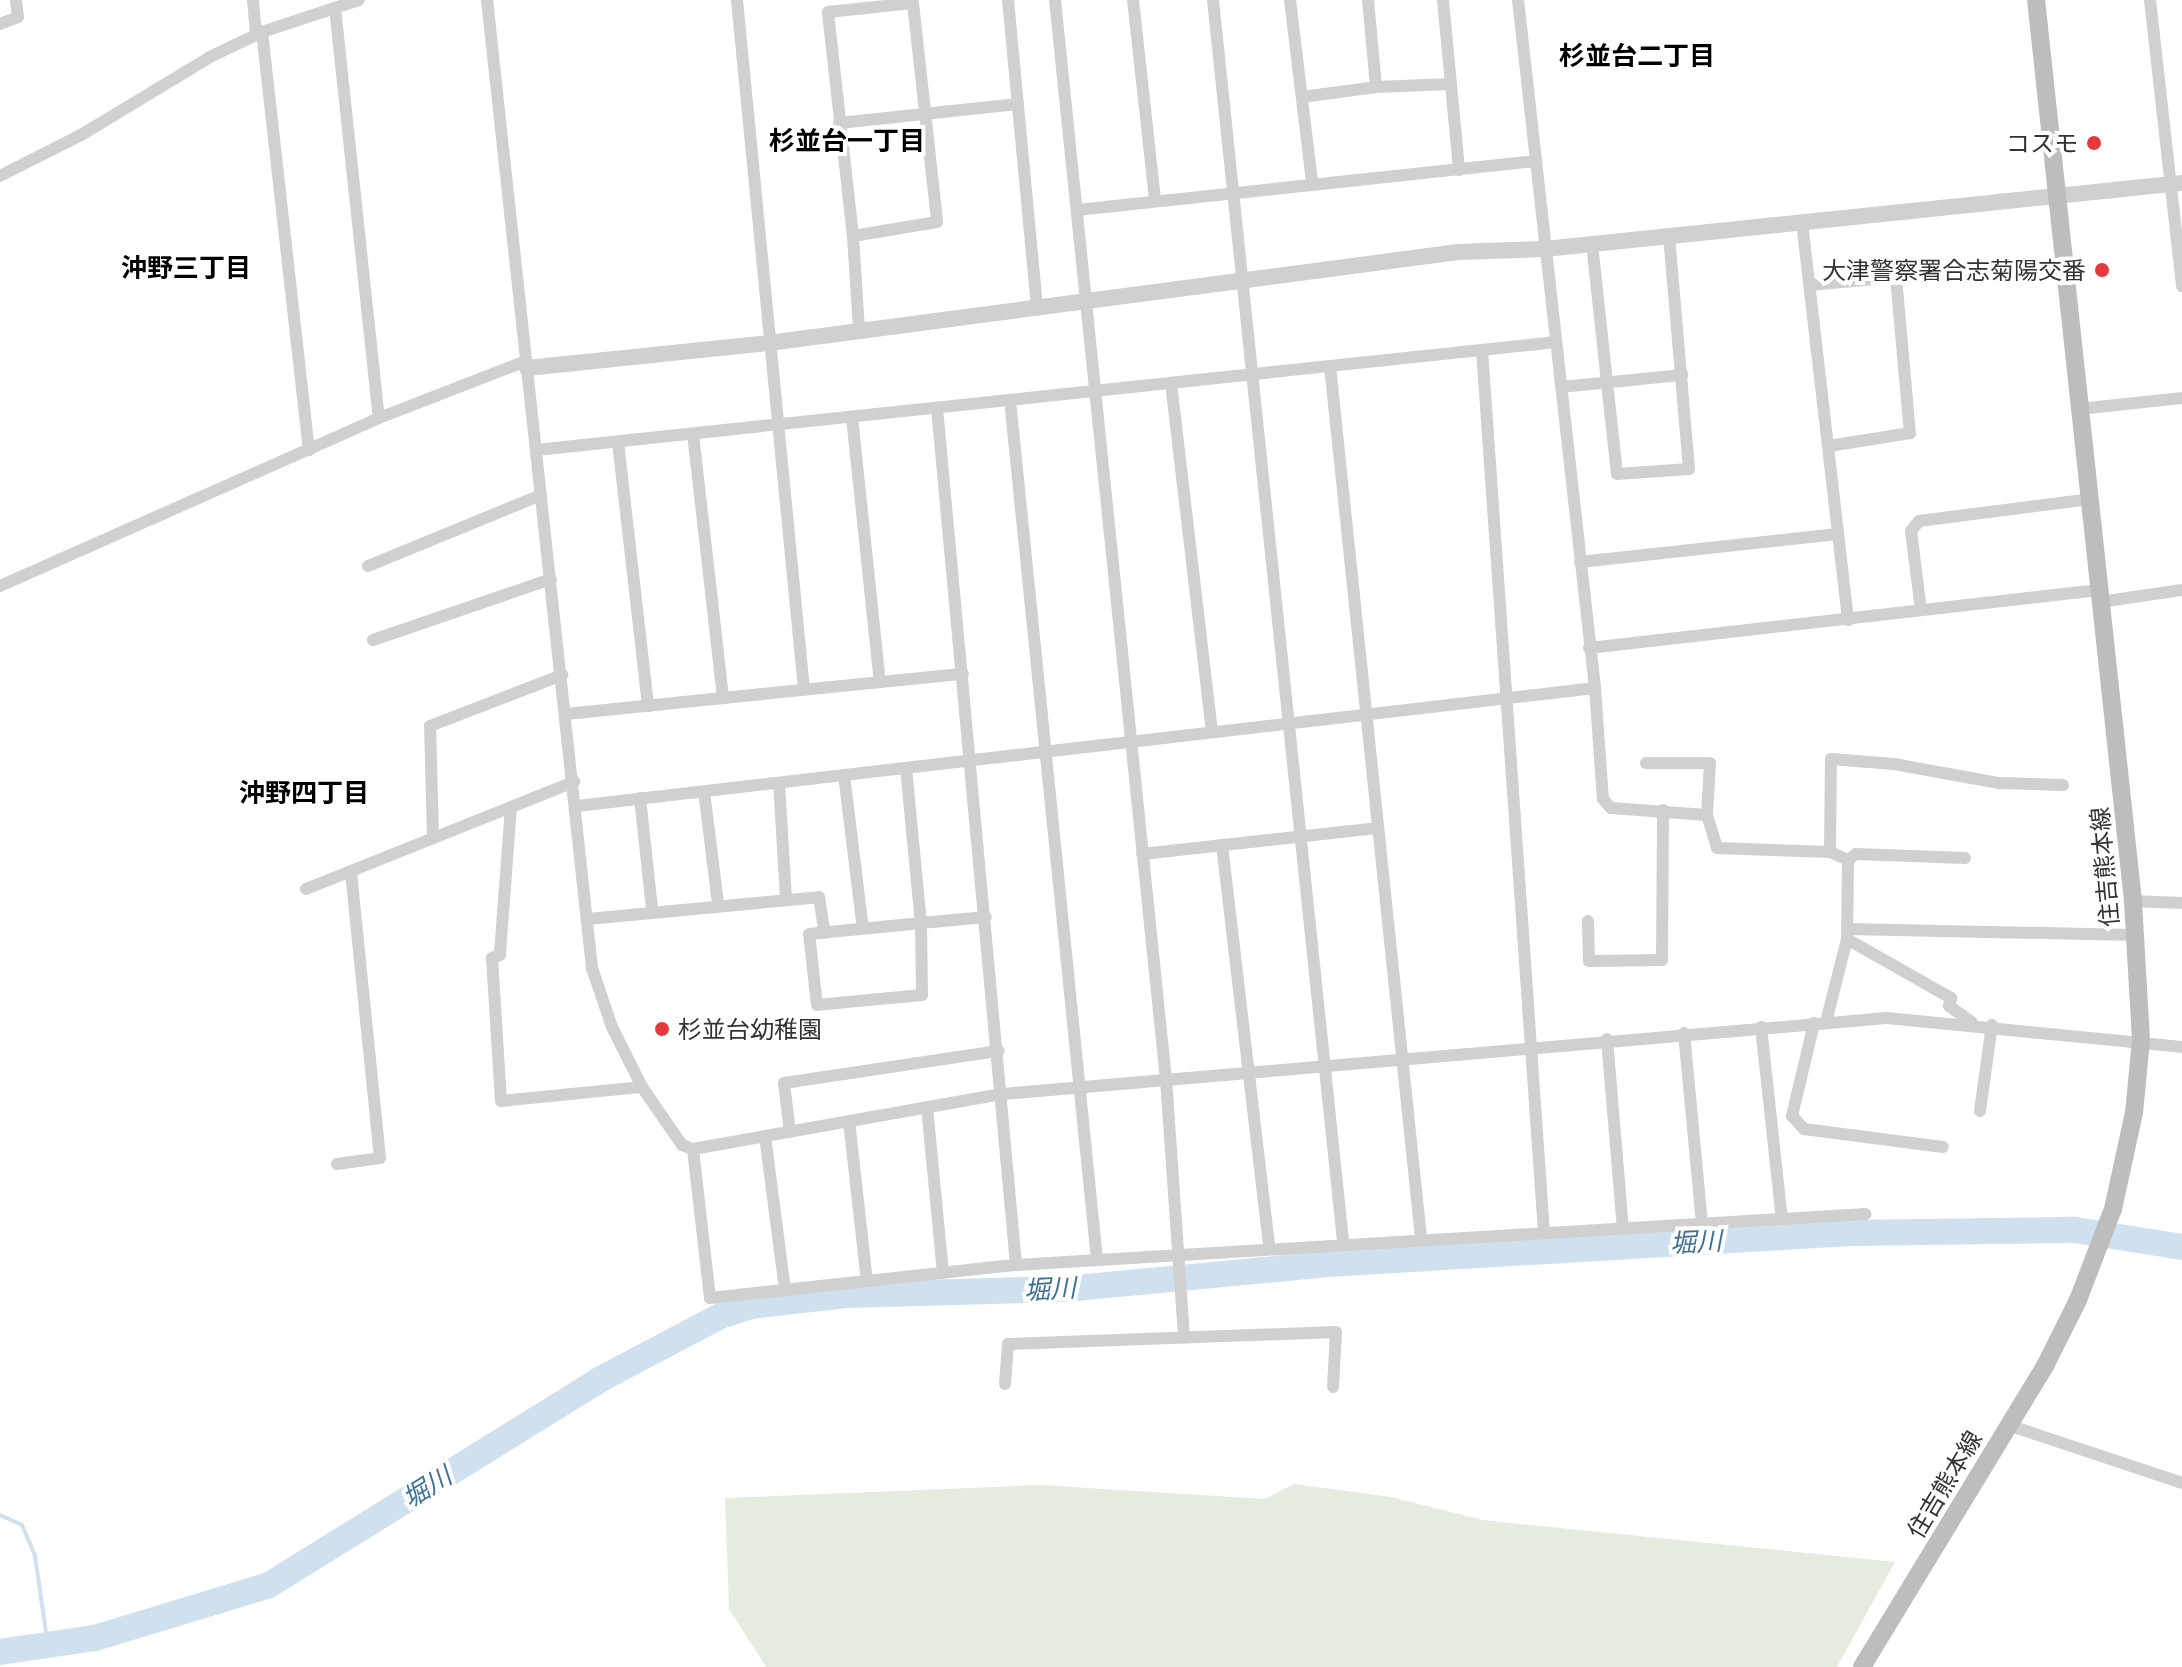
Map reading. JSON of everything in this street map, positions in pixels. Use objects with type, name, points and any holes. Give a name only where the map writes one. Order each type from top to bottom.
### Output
[{"type":"main road","name":"住吉熊本線","points":[[1862,1667],[2008,1425],[2078,1300],[2113,1209],[2134,1113],[2141,1040],[2133,901],[2036,0]]},
{"type":"street","points":[[0,24],[18,17],[16,0]]},
{"type":"street","points":[[253,0],[309,450]]},
{"type":"street","points":[[0,176],[259,34],[359,0]]},
{"type":"street","points":[[487,0],[577,806],[592,968],[612,1027],[670,1135],[693,1149],[1003,1094],[1527,1045],[1887,1018],[1992,1025],[2182,1047]]},
{"type":"street","points":[[737,0],[804,690]]},
{"type":"street","points":[[1008,0],[1037,306]]},
{"type":"street","points":[[1055,0],[1166,1079],[1181,1253],[1184,1337]]},
{"type":"street","points":[[1133,0],[1155,200]]},
{"type":"street","points":[[1213,0],[1343,1242]]},
{"type":"street","points":[[1290,0],[1312,183]]},
{"type":"street","points":[[1368,0],[1376,87]]},
{"type":"street","points":[[1443,0],[1459,170]]},
{"type":"street","points":[[1518,0],[1533,161],[1595,688],[1603,799],[1611,808],[1707,815]]},
{"type":"street","points":[[2150,0],[2176,183],[2182,286]]},
{"type":"street","points":[[853,236],[937,222],[913,3],[828,12],[853,236],[859,328]]},
{"type":"street","points":[[335,8],[379,418]]},
{"type":"street","points":[[1302,97],[1376,87],[1451,84]]},
{"type":"street","points":[[839,123],[1018,104]]},
{"type":"street","points":[[1077,210],[1533,161]]},
{"type":"street","points":[[0,586],[379,418],[527,365],[769,343],[859,328],[1242,282],[1458,252],[1545,249],[2176,183]]},
{"type":"street","points":[[1802,222],[1848,620]]},
{"type":"street","points":[[1592,244],[1617,474],[1689,469],[1669,236]]},
{"type":"street","points":[[1811,285],[1896,277],[1910,433],[1829,446]]},
{"type":"street","points":[[536,450],[1556,342]]},
{"type":"street","points":[[1482,350],[1507,698],[1527,1045],[1544,1233]]},
{"type":"street","points":[[1330,366],[1421,1237]]},
{"type":"street","points":[[1561,387],[1682,375]]},
{"type":"street","points":[[1171,383],[1212,732]]},
{"type":"street","points":[[2079,409],[2182,398]]},
{"type":"street","points":[[1010,400],[1082,1087],[1097,1259]]},
{"type":"street","points":[[937,408],[1003,1094],[1016,1265]]},
{"type":"street","points":[[852,417],[880,682]]},
{"type":"street","points":[[693,434],[723,698]]},
{"type":"street","points":[[618,442],[648,706]]},
{"type":"street","points":[[368,566],[541,495]]},
{"type":"street","points":[[1921,610],[1911,531],[1919,521],[2090,499]]},
{"type":"street","points":[[1580,562],[1837,534]]},
{"type":"street","points":[[373,640],[551,579]]},
{"type":"street","points":[[1589,648],[1921,610],[2099,596],[2180,594]]},
{"type":"street","points":[[566,714],[963,674]]},
{"type":"street","points":[[433,838],[430,726],[562,675]]},
{"type":"street","points":[[577,806],[1595,688]]},
{"type":"street","points":[[1830,852],[1831,759],[1894,764],[1999,783],[2063,785]]},
{"type":"street","points":[[1646,763],[1710,763],[1707,815],[1717,848],[1830,852],[1848,860]]},
{"type":"street","points":[[906,768],[921,923],[922,995],[817,1005],[809,934],[825,933],[921,923],[986,917]]},
{"type":"street","points":[[844,775],[863,929]]},
{"type":"street","points":[[306,889],[574,782]]},
{"type":"street","points":[[779,783],[786,898]]},
{"type":"street","points":[[704,791],[718,903]]},
{"type":"street","points":[[640,798],[652,909]]},
{"type":"street","points":[[511,807],[500,955],[492,958],[501,1101],[642,1087]]},
{"type":"street","points":[[1588,921],[1589,961],[1662,960],[1663,810]]},
{"type":"street","points":[[1142,854],[1377,828]]},
{"type":"street","points":[[1222,845],[1269,1247]]},
{"type":"street","points":[[1848,860],[1856,854],[1965,858]]},
{"type":"street","points":[[1925,872],[1926,857]]},
{"type":"street","points":[[1848,860],[1847,934],[1792,1116],[1804,1129],[1943,1147]]},
{"type":"street","points":[[337,1164],[380,1158],[351,872]]},
{"type":"street","points":[[588,919],[652,909],[819,897],[825,933]]},
{"type":"street","points":[[2133,901],[2182,903]]},
{"type":"street","points":[[1847,934],[2135,935]]},
{"type":"street","points":[[1847,934],[1951,998],[1949,1006],[1975,1024]]},
{"type":"street","points":[[1980,1111],[1992,1025]]},
{"type":"street","points":[[1761,1027],[1782,1219]]},
{"type":"street","points":[[1684,1033],[1702,1223]]},
{"type":"street","points":[[1607,1039],[1623,1228]]},
{"type":"street","points":[[790,1132],[784,1083],[999,1051]]},
{"type":"street","points":[[927,1107],[943,1273]]},
{"type":"street","points":[[849,1121],[867,1281]]},
{"type":"street","points":[[765,1136],[785,1290]]},
{"type":"street","points":[[693,1149],[710,1298],[1097,1259],[1421,1237],[1865,1214]]},
{"type":"street","points":[[1005,1384],[1008,1344],[1336,1332],[1333,1387]]},
{"type":"street","points":[[2008,1425],[2182,1483]]},
{"type":"shaded area","points":[[1294,1484],[1391,1497],[1483,1520],[1895,1562],[1837,1667],[766,1667],[729,1609],[725,1498],[1040,1485],[1265,1499]]},
{"type":"waterway","name":"堀川","points":[[0,1652],[95,1638],[269,1585],[599,1380],[720,1316],[751,1306],[848,1295],[1065,1289],[1328,1264],[1850,1233],[2075,1230],[2182,1247]]},
{"type":"waterway","points":[[0,1515],[22,1525],[35,1556],[48,1646]]},
{"type":"place","name":"コスモ","points":[[2094,143]]},
{"type":"place","name":"大津警察署合志菊陽交番","points":[[2102,270]]},
{"type":"place","name":"杉並台幼稚園","points":[[662,1029]]},
{"type":"district","name":"杉並台二丁目","points":[[1637,56]]},
{"type":"district","name":"杉並台一丁目","points":[[847,141]]},
{"type":"district","name":"沖野三丁目","points":[[186,268]]},
{"type":"district","name":"沖野四丁目","points":[[304,793]]}]
